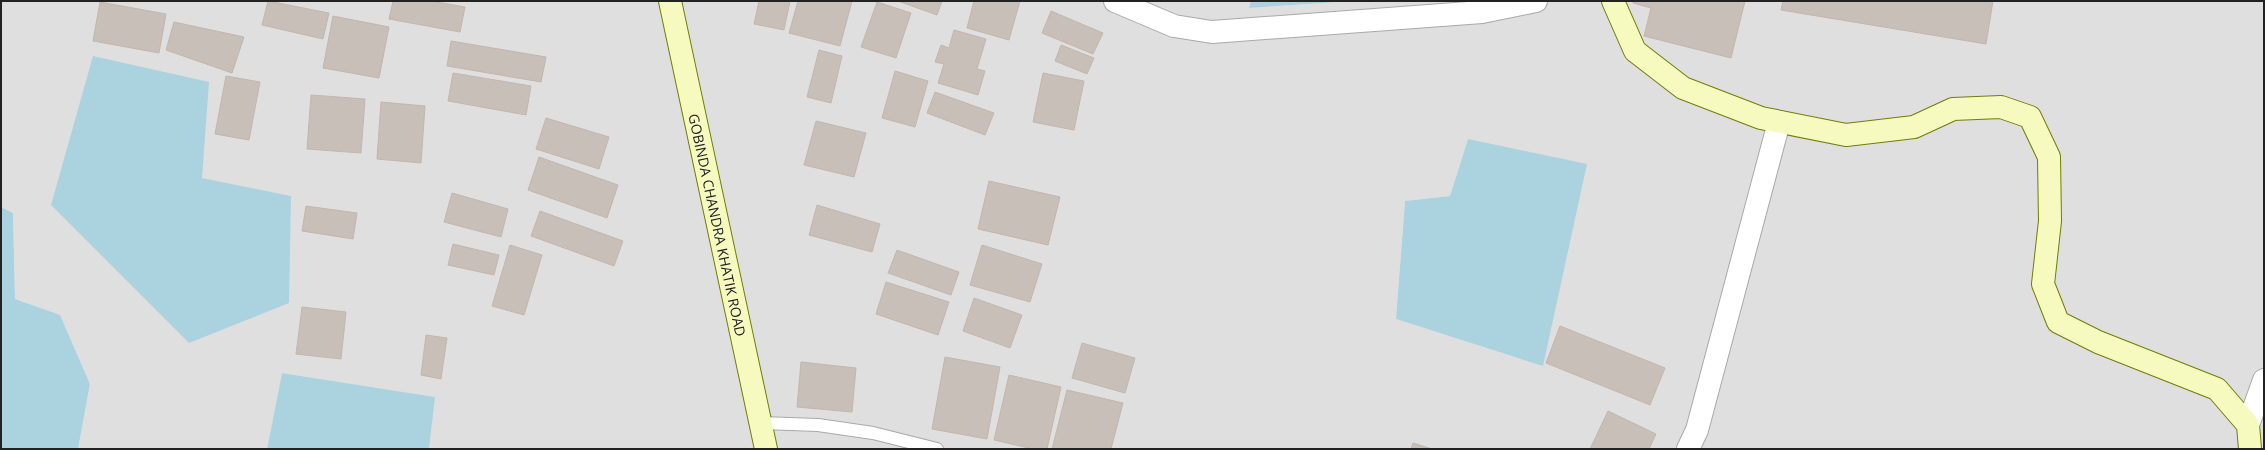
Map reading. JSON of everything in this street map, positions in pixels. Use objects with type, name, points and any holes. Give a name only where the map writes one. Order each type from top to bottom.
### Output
[{"type":"street","name":"GOBINDA CHANDRA KHATIK ROAD","points":[[670,1],[766,449]]},
{"type":"street","points":[[1115,1],[1174,26],[1212,32],[1482,12],[1536,1]]},
{"type":"street","points":[[1613,1],[1635,51],[1683,88],[1761,118],[1846,135],[1914,127],[1953,109],[2001,107],[2030,117],[2049,157],[2050,222],[2043,284],[2058,322],[2098,342],[2217,389],[2248,424]]},
{"type":"street","points":[[1688,449],[1698,430],[1779,122]]},
{"type":"street","points":[[2250,449],[2248,424],[2264,380]]},
{"type":"lane","points":[[760,424],[818,424],[873,433],[937,449]]},
{"type":"shaded area","points":[[1,1],[1251,1],[1249,8],[1354,1],[2264,1],[2264,449],[429,449],[434,397],[282,373],[267,449],[78,449],[90,384],[60,316],[15,299],[13,213],[1,207]],"holes":[[[1468,139],[1543,365],[1396,319],[1405,201],[1450,196]]]},
{"type":"water","points":[[1251,1],[1354,1],[1249,8]]},
{"type":"water","points":[[93,56],[209,82],[202,178],[291,196],[289,303],[189,343],[51,205]]},
{"type":"water","points":[[1468,139],[1587,164],[1543,366],[1396,319],[1405,201],[1450,196]]},
{"type":"water","points":[[1,207],[13,213],[15,299],[60,315],[90,384],[78,449],[1,449]]},
{"type":"water","points":[[282,373],[435,397],[429,449],[267,449]]},
{"type":"building","points":[[268,1],[329,13],[323,39],[262,25]]},
{"type":"building","points":[[393,1],[431,1],[465,7],[460,32],[389,19]]},
{"type":"building","points":[[759,1],[790,1],[784,30],[754,24]]},
{"type":"building","points":[[798,1],[852,1],[840,46],[789,33]]},
{"type":"building","points":[[898,1],[942,1],[937,15]]},
{"type":"building","points":[[974,1],[1020,1],[1009,40],[967,28]]},
{"type":"building","points":[[1633,1],[1745,1],[1731,58],[1644,36],[1651,8],[1633,3]]},
{"type":"building","points":[[1783,1],[1993,1],[1986,44],[1781,10]]},
{"type":"building","points":[[100,2],[166,14],[159,53],[93,41]]},
{"type":"building","points":[[877,2],[911,13],[896,58],[861,47]]},
{"type":"building","points":[[1051,11],[1103,33],[1093,54],[1042,33]]},
{"type":"building","points":[[333,16],[389,27],[379,78],[323,68]]},
{"type":"building","points":[[174,22],[244,37],[232,73],[166,50]]},
{"type":"building","points":[[954,30],[986,39],[977,69],[985,71],[978,95],[938,83],[944,64],[935,62],[941,45],[949,48]]},
{"type":"building","points":[[451,41],[546,57],[541,82],[447,66]]},
{"type":"building","points":[[1061,45],[1094,58],[1087,74],[1055,61]]},
{"type":"building","points":[[819,50],[842,56],[831,103],[807,97]]},
{"type":"building","points":[[895,71],[928,81],[915,127],[882,118]]},
{"type":"building","points":[[453,73],[531,86],[526,115],[448,101]]},
{"type":"building","points":[[1043,73],[1084,81],[1074,130],[1033,122]]},
{"type":"building","points":[[226,76],[260,82],[249,140],[215,134]]},
{"type":"building","points":[[935,92],[994,113],[985,135],[927,113]]},
{"type":"building","points":[[311,95],[365,99],[361,153],[307,149]]},
{"type":"building","points":[[381,102],[425,106],[421,163],[377,159]]},
{"type":"building","points":[[546,118],[609,137],[599,169],[536,149]]},
{"type":"building","points":[[816,121],[866,133],[854,177],[804,165]]},
{"type":"building","points":[[539,157],[618,185],[607,218],[528,190]]},
{"type":"building","points":[[989,181],[1060,197],[1048,245],[978,229]]},
{"type":"building","points":[[452,193],[508,209],[501,237],[444,222]]},
{"type":"building","points":[[817,205],[880,224],[872,252],[809,235]]},
{"type":"building","points":[[306,206],[357,213],[353,239],[302,231]]},
{"type":"building","points":[[540,211],[623,241],[614,266],[531,236]]},
{"type":"building","points":[[453,244],[499,255],[494,275],[448,265]]},
{"type":"building","points":[[510,245],[542,255],[524,315],[492,306]]},
{"type":"building","points":[[982,245],[1042,264],[1030,302],[970,285]]},
{"type":"building","points":[[897,250],[959,272],[951,295],[888,273]]},
{"type":"building","points":[[886,282],[949,302],[938,335],[876,314]]},
{"type":"building","points":[[974,298],[1022,315],[1010,348],[963,331]]},
{"type":"building","points":[[302,307],[346,312],[341,359],[296,354]]},
{"type":"building","points":[[1560,326],[1665,368],[1650,405],[1546,363]]},
{"type":"building","points":[[426,335],[447,338],[441,379],[421,375]]},
{"type":"building","points":[[1082,343],[1135,358],[1125,393],[1072,378]]},
{"type":"building","points":[[945,357],[1000,367],[987,439],[932,429]]},
{"type":"building","points":[[801,362],[856,368],[852,412],[797,407]]},
{"type":"building","points":[[1009,375],[1061,387],[1047,449],[1033,449],[994,440]]},
{"type":"building","points":[[1067,390],[1123,403],[1111,449],[1052,449]]},
{"type":"building","points":[[1608,411],[1656,434],[1649,449],[1590,449]]},
{"type":"building","points":[[1413,443],[1432,449],[1411,449]]}]
